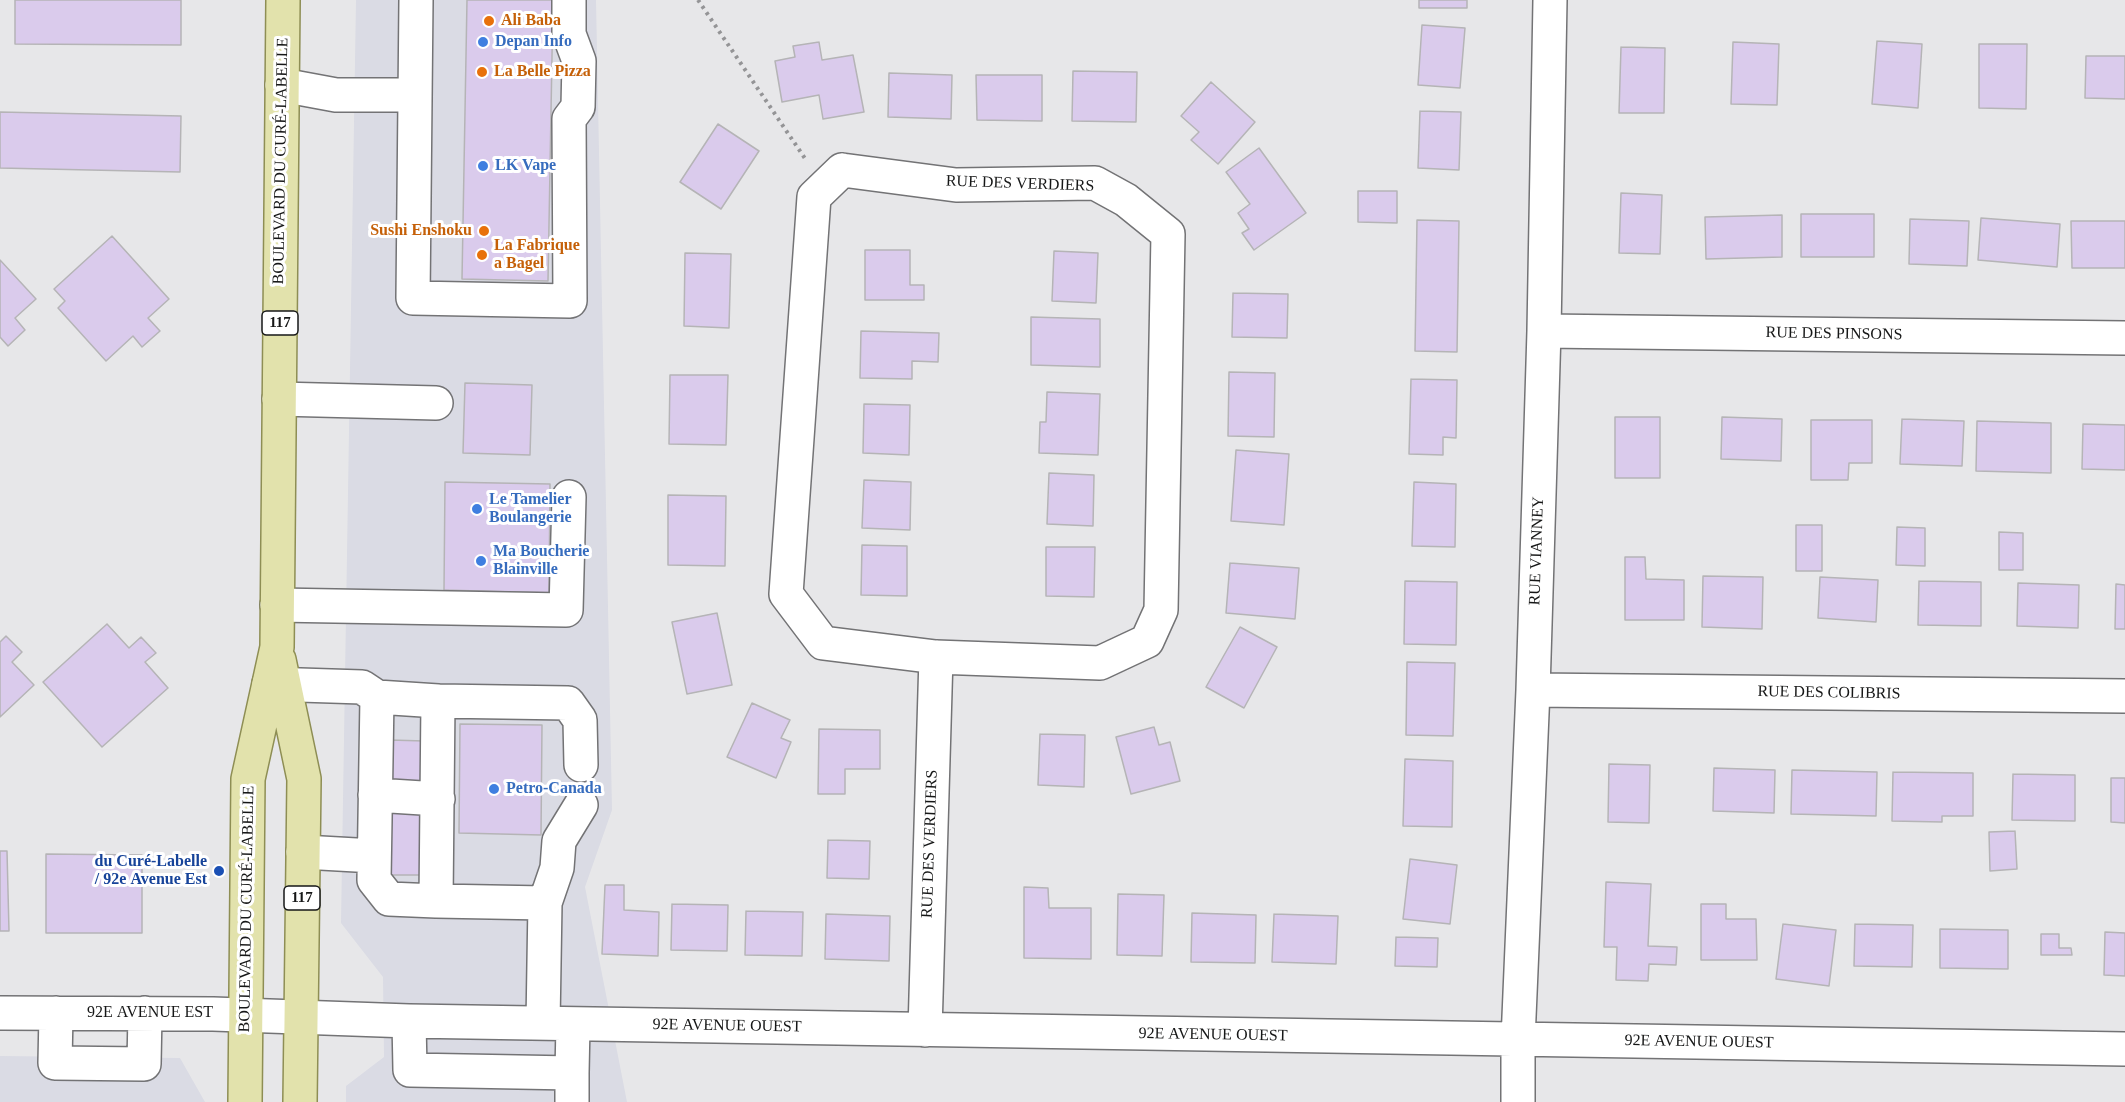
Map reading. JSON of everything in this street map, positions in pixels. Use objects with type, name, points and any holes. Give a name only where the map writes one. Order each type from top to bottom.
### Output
[{"type":"main road","name":"BOULEVARD DU CURÉ-LABELLE","points":[[283,0],[276,685],[304,779],[300,1102]]},
{"type":"main road","name":"BOULEVARD DU CURÉ-LABELLE","points":[[245,1102],[248,779],[276,685]]},
{"type":"street","points":[[416,0],[413,298],[570,301],[569,119],[578,107],[579,60],[569,34],[569,0]]},
{"type":"street","name":"RUE VIANNEY","points":[[1518,1102],[1518,1040],[1533,690],[1544,331],[1550,0]]},
{"type":"street","points":[[282,85],[336,95],[415,95]]},
{"type":"street","name":"RUE DES VERDIERS","points":[[842,170],[956,184],[1095,183],[1126,200],[1168,234],[1161,610],[1147,641],[1100,663],[936,657],[824,642],[786,594],[814,197],[842,170]]},
{"type":"street","name":"RUE DES PINSONS","points":[[1544,331],[2125,338]]},
{"type":"street","points":[[279,399],[436,403]]},
{"type":"street","points":[[277,605],[566,610],[569,497]]},
{"type":"street","name":"RUE DES VERDIERS","points":[[925,1030],[936,657]]},
{"type":"street","points":[[276,685],[362,687],[377,698],[568,703],[580,720],[580,765]]},
{"type":"street","name":"RUE DES COLIBRIS","points":[[1533,690],[2125,696]]},
{"type":"street","points":[[377,698],[374,880],[389,899],[545,903]]},
{"type":"street","points":[[436,901],[438,701]]},
{"type":"street","points":[[375,795],[438,799]]},
{"type":"street","points":[[409,1021],[410,1070],[572,1088],[558,1023],[545,903],[557,868],[559,841],[581,805]]},
{"type":"street","points":[[303,852],[374,856]]},
{"type":"street","name":"92E AVENUE EST","points":[[0,1013],[145,1013],[300,1017]]},
{"type":"street","points":[[56,1013],[55,1063],[133,1064],[144,1064],[145,1013]]},
{"type":"street","name":"92E AVENUE OUEST","points":[[300,1017],[409,1021],[2125,1049]]},
{"type":"path","points":[[698,0],[810,165]]},
{"type":"shaded area","points":[[356,0],[596,0],[612,810],[585,887],[627,1102],[346,1102],[346,1086],[384,1057],[383,977],[341,923]]},
{"type":"shaded area","points":[[0,1056],[180,1058],[205,1102],[0,1102]]},
{"type":"building","points":[[15,0],[181,0],[181,45],[15,44]]},
{"type":"building","points":[[467,0],[553,0],[548,281],[462,279]]},
{"type":"building","points":[[1419,0],[1467,0],[1467,8],[1419,8]]},
{"type":"building","points":[[1422,25],[1465,28],[1460,88],[1418,85]]},
{"type":"building","points":[[1877,41],[1922,44],[1918,108],[1872,104]]},
{"type":"building","points":[[819,42],[822,60],[853,55],[864,112],[823,119],[819,95],[782,102],[775,61],[795,57],[793,46]]},
{"type":"building","points":[[1733,42],[1779,44],[1777,105],[1731,104]]},
{"type":"building","points":[[1979,44],[2027,44],[2026,109],[1979,108]]},
{"type":"building","points":[[1621,47],[1665,48],[1664,113],[1619,113]]},
{"type":"building","points":[[2086,56],[2125,56],[2125,99],[2085,98]]},
{"type":"building","points":[[1073,71],[1137,72],[1136,122],[1072,121]]},
{"type":"building","points":[[889,73],[952,75],[951,119],[888,117]]},
{"type":"building","points":[[976,75],[1042,75],[1042,121],[977,120]]},
{"type":"building","points":[[1211,82],[1255,122],[1218,164],[1191,140],[1199,132],[1181,116]]},
{"type":"building","points":[[1420,111],[1461,112],[1459,170],[1418,168]]},
{"type":"building","points":[[0,112],[181,116],[180,172],[0,168]]},
{"type":"building","points":[[718,124],[759,151],[721,209],[680,182]]},
{"type":"building","points":[[1259,148],[1306,213],[1254,250],[1242,233],[1249,229],[1238,213],[1250,204],[1226,172]]},
{"type":"building","points":[[1358,191],[1397,191],[1397,223],[1358,222]]},
{"type":"building","points":[[1621,193],[1662,195],[1660,254],[1619,253]]},
{"type":"building","points":[[1801,214],[1874,214],[1874,257],[1801,257]]},
{"type":"building","points":[[1782,215],[1782,257],[1706,259],[1705,217]]},
{"type":"building","points":[[1981,218],[2060,224],[2057,267],[1978,260]]},
{"type":"building","points":[[1910,219],[1969,221],[1967,266],[1909,264]]},
{"type":"building","points":[[1417,220],[1459,221],[1457,352],[1415,351]]},
{"type":"building","points":[[2071,221],[2125,221],[2125,268],[2072,268]]},
{"type":"building","points":[[112,236],[169,299],[148,318],[160,331],[142,347],[133,336],[106,361],[58,308],[65,301],[54,289]]},
{"type":"building","points":[[865,250],[910,250],[910,285],[924,285],[924,300],[865,300]]},
{"type":"building","points":[[1054,251],[1098,253],[1096,303],[1052,301]]},
{"type":"building","points":[[685,253],[731,254],[729,328],[684,326]]},
{"type":"building","points":[[0,260],[36,299],[15,318],[25,330],[8,346],[0,337]]},
{"type":"building","points":[[1233,293],[1288,294],[1287,338],[1232,337]]},
{"type":"building","points":[[1031,317],[1100,319],[1100,367],[1031,365]]},
{"type":"building","points":[[861,331],[939,333],[938,362],[912,361],[912,379],[860,378]]},
{"type":"building","points":[[1229,372],[1275,373],[1274,437],[1228,436]]},
{"type":"building","points":[[670,375],[728,375],[726,445],[669,444]]},
{"type":"building","points":[[1411,379],[1457,380],[1456,438],[1443,437],[1443,455],[1409,454]]},
{"type":"building","points":[[465,383],[532,385],[530,455],[463,453]]},
{"type":"building","points":[[1047,392],[1100,394],[1098,455],[1039,453],[1040,422],[1046,422]]},
{"type":"building","points":[[864,404],[910,405],[909,455],[863,453]]},
{"type":"building","points":[[1615,417],[1660,417],[1660,478],[1615,478]]},
{"type":"building","points":[[1722,417],[1782,419],[1781,461],[1721,459]]},
{"type":"building","points":[[1902,419],[1964,421],[1962,466],[1900,464]]},
{"type":"building","points":[[1811,420],[1872,420],[1872,463],[1849,463],[1848,480],[1811,480]]},
{"type":"building","points":[[1977,421],[2051,423],[2051,473],[1976,471]]},
{"type":"building","points":[[2083,424],[2125,425],[2125,470],[2082,469]]},
{"type":"building","points":[[1236,450],[1289,454],[1284,525],[1231,521]]},
{"type":"building","points":[[1049,473],[1094,475],[1093,526],[1047,524]]},
{"type":"building","points":[[864,480],[911,482],[910,530],[862,528]]},
{"type":"building","points":[[445,482],[550,484],[549,593],[444,590]]},
{"type":"building","points":[[1414,482],[1456,484],[1455,547],[1412,546]]},
{"type":"building","points":[[668,495],[726,496],[725,566],[668,565]]},
{"type":"building","points":[[1796,525],[1822,525],[1822,571],[1796,571]]},
{"type":"building","points":[[1897,527],[1925,528],[1925,566],[1896,565]]},
{"type":"building","points":[[1999,532],[2023,533],[2023,570],[1999,570]]},
{"type":"building","points":[[862,545],[907,546],[907,596],[861,595]]},
{"type":"building","points":[[1046,547],[1095,547],[1094,597],[1046,596]]},
{"type":"building","points":[[1625,557],[1645,557],[1646,579],[1684,580],[1684,620],[1625,620]]},
{"type":"building","points":[[1230,563],[1299,568],[1295,619],[1226,613]]},
{"type":"building","points":[[1703,576],[1763,577],[1762,629],[1702,627]]},
{"type":"building","points":[[1820,577],[1878,580],[1876,622],[1818,618]]},
{"type":"building","points":[[1405,581],[1457,582],[1456,645],[1404,644]]},
{"type":"building","points":[[1919,581],[1981,582],[1981,626],[1918,625]]},
{"type":"building","points":[[2018,583],[2079,585],[2078,628],[2017,626]]},
{"type":"building","points":[[2116,584],[2125,585],[2125,629],[2115,629]]},
{"type":"building","points":[[717,613],[732,685],[687,694],[672,622]]},
{"type":"building","points":[[107,624],[129,648],[141,637],[156,653],[145,662],[168,688],[102,747],[43,682]]},
{"type":"building","points":[[1240,627],[1277,647],[1244,708],[1206,687]]},
{"type":"building","points":[[6,636],[22,652],[12,662],[34,685],[0,717],[0,642]]},
{"type":"building","points":[[1407,662],[1455,663],[1453,736],[1406,735]]},
{"type":"building","points":[[752,703],[790,720],[781,738],[791,742],[776,778],[727,757]]},
{"type":"building","points":[[460,724],[542,725],[541,835],[459,833]]},
{"type":"building","points":[[1154,727],[1159,745],[1170,742],[1180,781],[1131,794],[1116,737]]},
{"type":"building","points":[[819,729],[880,730],[880,769],[845,769],[845,794],[818,794]]},
{"type":"building","points":[[1040,734],[1085,735],[1084,787],[1038,785]]},
{"type":"building","points":[[390,740],[424,741],[421,875],[387,875]]},
{"type":"building","points":[[1405,759],[1453,761],[1452,827],[1403,826]]},
{"type":"building","points":[[1609,764],[1650,765],[1649,823],[1608,822]]},
{"type":"building","points":[[1714,768],[1775,770],[1774,813],[1713,811]]},
{"type":"building","points":[[1792,770],[1877,772],[1876,816],[1791,814]]},
{"type":"building","points":[[1893,772],[1973,773],[1973,816],[1942,816],[1942,822],[1892,821]]},
{"type":"building","points":[[2013,774],[2075,775],[2075,821],[2012,820]]},
{"type":"building","points":[[2111,778],[2125,778],[2125,823],[2111,822]]},
{"type":"building","points":[[2015,831],[2017,869],[1990,871],[1989,832]]},
{"type":"building","points":[[828,840],[870,841],[869,879],[827,878]]},
{"type":"building","points":[[0,851],[7,851],[9,931],[0,931]]},
{"type":"building","points":[[46,854],[142,855],[142,933],[46,933]]},
{"type":"building","points":[[1410,859],[1457,865],[1450,924],[1403,919]]},
{"type":"building","points":[[1606,882],[1651,884],[1648,946],[1677,947],[1676,965],[1649,964],[1648,981],[1616,980],[1617,947],[1604,947]]},
{"type":"building","points":[[605,885],[624,885],[624,910],[659,912],[658,956],[602,954]]},
{"type":"building","points":[[1024,887],[1048,888],[1049,908],[1091,908],[1091,959],[1024,958]]},
{"type":"building","points":[[1118,894],[1164,895],[1162,956],[1117,955]]},
{"type":"building","points":[[672,904],[728,905],[727,951],[671,950]]},
{"type":"building","points":[[1701,904],[1726,904],[1726,919],[1756,919],[1757,960],[1701,960]]},
{"type":"building","points":[[746,911],[803,912],[802,956],[745,955]]},
{"type":"building","points":[[1192,913],[1256,915],[1255,963],[1191,962]]},
{"type":"building","points":[[826,914],[890,916],[889,961],[825,959]]},
{"type":"building","points":[[1274,914],[1338,916],[1336,964],[1272,962]]},
{"type":"building","points":[[1783,924],[1836,930],[1829,986],[1776,979]]},
{"type":"building","points":[[1855,924],[1913,925],[1912,967],[1854,966]]},
{"type":"building","points":[[1940,929],[2008,930],[2008,969],[1940,968]]},
{"type":"building","points":[[2105,932],[2125,933],[2125,976],[2104,975]]},
{"type":"building","points":[[2041,934],[2059,934],[2059,948],[2071,948],[2072,955],[2041,955]]},
{"type":"building","points":[[1396,937],[1438,938],[1437,967],[1395,966]]},
{"type":"place","name":"Ali Baba","points":[[489,21]]},
{"type":"place","name":"Depan Info","points":[[483,42]]},
{"type":"place","name":"La Belle Pizza","points":[[482,72]]},
{"type":"place","name":"LK Vape","points":[[483,166]]},
{"type":"place","name":"Sushi Enshoku","points":[[484,231]]},
{"type":"place","name":"La Fabrique a Bagel","points":[[482,255]]},
{"type":"place","name":"Le Tamelier Boulangerie","points":[[477,509]]},
{"type":"place","name":"Ma Boucherie Blainville","points":[[481,561]]},
{"type":"place","name":"Petro-Canada","points":[[494,789]]},
{"type":"place","name":"du Curé-Labelle / 92e Avenue Est","points":[[219,871]]}]
